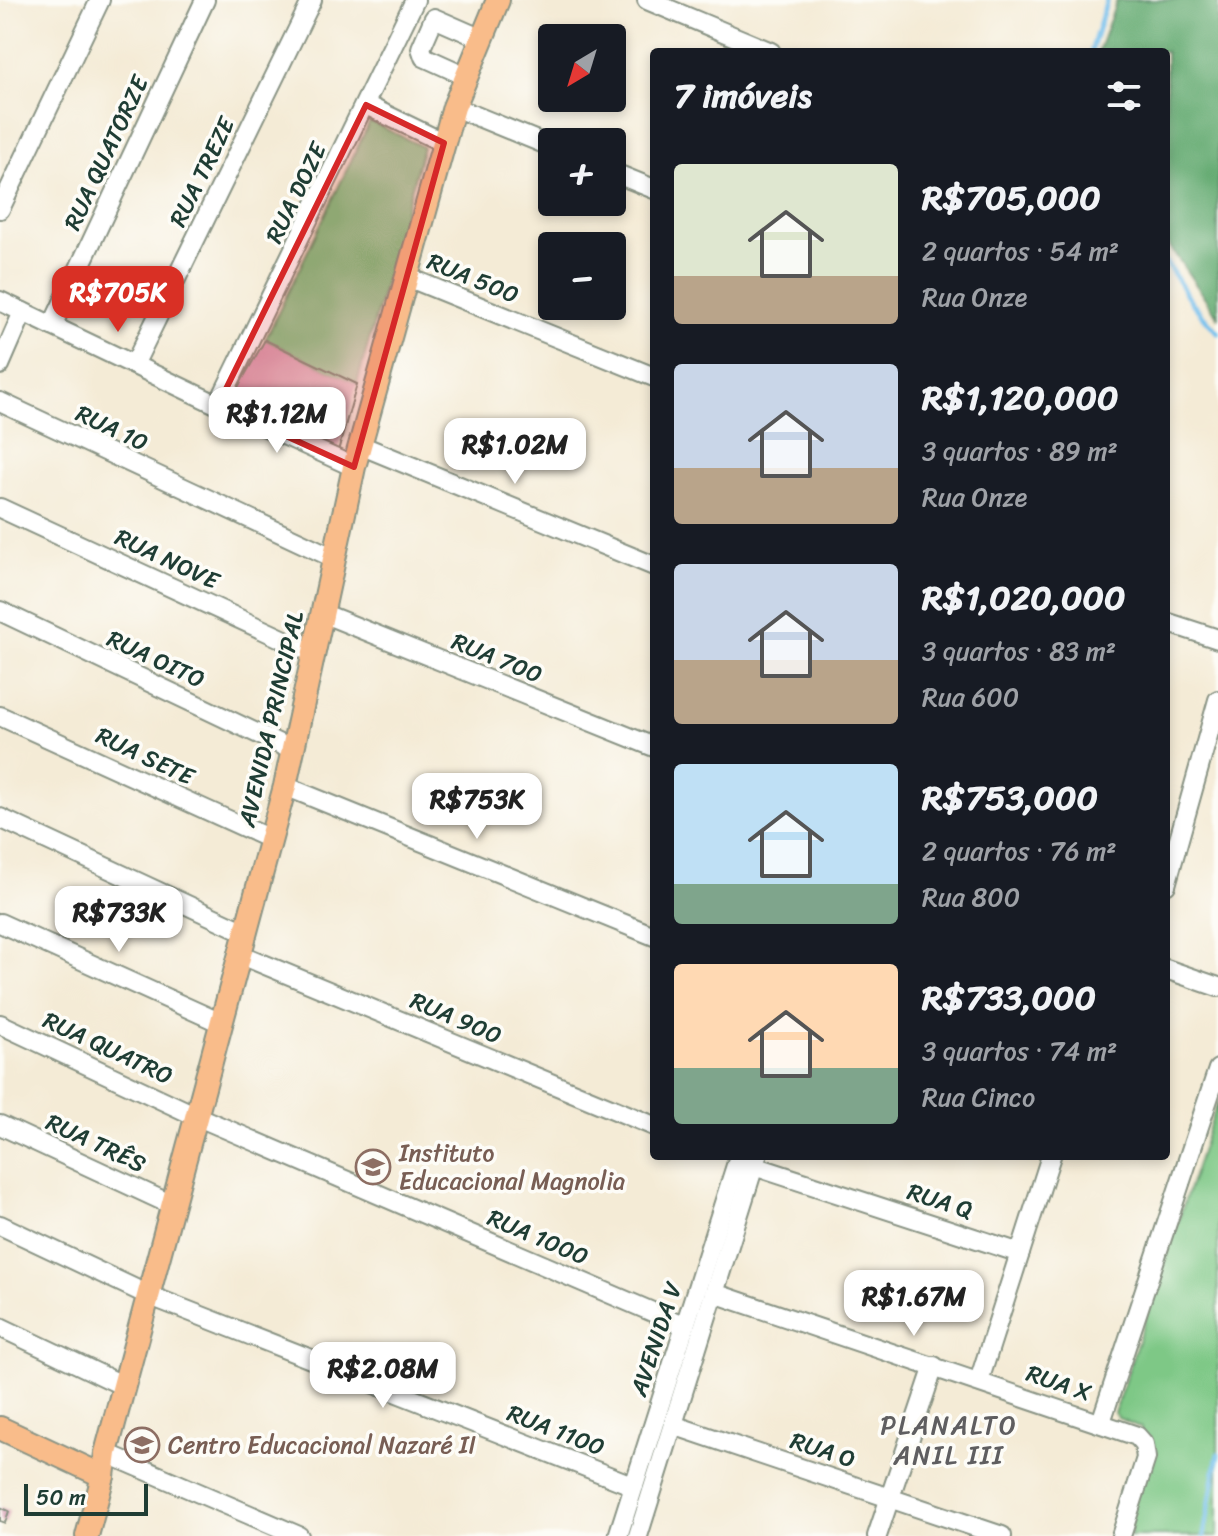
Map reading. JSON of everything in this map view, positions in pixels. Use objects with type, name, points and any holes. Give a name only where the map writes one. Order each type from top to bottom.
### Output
[{"type":"main road","name":"AVENIDA PRINCIPAL","points":[[97,1482],[285,786],[357,456],[454,107],[498,0]]},
{"type":"main road","points":[[0,1428],[97,1482]]},
{"type":"main road","points":[[0,1445],[97,1482]]},
{"type":"main road","points":[[76,1536],[97,1482]]},
{"type":"main road","points":[[87,1536],[97,1482]]},
{"type":"street","points":[[0,209],[100,0]]},
{"type":"street","name":"RUA QUATORZE","points":[[52,326],[205,0]]},
{"type":"street","name":"RUA TREZE","points":[[134,365],[312,0]]},
{"type":"street","name":"RUA DOZE","points":[[218,405],[415,0]]},
{"type":"street","points":[[647,0],[761,48]]},
{"type":"street","points":[[466,76],[424,57],[421,48],[432,20],[437,18],[482,39]]},
{"type":"street","points":[[366,105],[444,143]]},
{"type":"street","points":[[454,107],[538,141]]},
{"type":"street","points":[[626,178],[650,187]]},
{"type":"street","name":"RUA 500","points":[[407,277],[650,375]]},
{"type":"street","points":[[0,301],[218,405],[650,565]]},
{"type":"street","points":[[0,365],[23,312]]},
{"type":"street","name":"RUA 10","points":[[0,402],[334,558]]},
{"type":"street","name":"RUA NOVE","points":[[0,508],[313,653]]},
{"type":"street","name":"RUA OITO","points":[[0,611],[292,750]]},
{"type":"street","name":"RUA 700","points":[[322,613],[650,745]]},
{"type":"street","points":[[1170,623],[1218,639]]},
{"type":"street","points":[[1170,871],[1218,700]]},
{"type":"street","name":"RUA SETE","points":[[0,716],[270,839]]},
{"type":"street","points":[[285,786],[650,934]]},
{"type":"street","name":"RUA 900","points":[[0,818],[242,943],[650,1124]]},
{"type":"street","points":[[0,923],[221,1023]]},
{"type":"street","points":[[1170,970],[1218,987]]},
{"type":"street","name":"RUA QUATRO","points":[[0,1024],[196,1116]]},
{"type":"street","points":[[1101,1422],[1218,1069]]},
{"type":"street","name":"RUA 1000","points":[[196,1116],[685,1326]]},
{"type":"street","name":"RUA TRÊS","points":[[0,1125],[172,1205]]},
{"type":"street","name":"AVENIDA V","points":[[618,1536],[685,1326],[743,1160]]},
{"type":"street","name":"AVENIDA V","points":[[638,1536],[714,1293],[743,1160]]},
{"type":"street","name":"RUA Q","points":[[746,1160],[1020,1253]]},
{"type":"street","points":[[979,1381],[1050,1160]]},
{"type":"street","name":"RUA 1100","points":[[0,1225],[148,1295],[634,1486]]},
{"type":"street","name":"RUA X","points":[[714,1293],[1137,1436],[1144,1444],[1146,1458],[1121,1536]]},
{"type":"street","points":[[0,1327],[124,1386]]},
{"type":"street","points":[[877,1536],[934,1366]]},
{"type":"street","name":"RUA O","points":[[673,1425],[1002,1536]]},
{"type":"street","points":[[106,1453],[299,1536]]},
{"type":"highlighted area","points":[[366,105],[444,143],[354,467],[218,405]]},
{"type":"green space","points":[[1117,0],[1218,0],[1218,317],[1170,247],[1170,48],[1099,48]]},
{"type":"green space","points":[[370,121],[423,147],[357,384],[265,340]]},
{"type":"green space","points":[[1218,1101],[1218,1536],[1130,1536],[1141,1428],[1118,1418],[1114,1413]]},
{"type":"building","points":[[265,340],[357,384],[338,451],[229,403]]},
{"type":"building","points":[[0,1507],[9,1511],[5,1523],[0,1521]]},
{"type":"waterway","points":[[1092,48],[1107,0]]},
{"type":"waterway","points":[[1170,268],[1192,303],[1218,333]]},
{"type":"waterway","points":[[1204,1536],[1218,1454]]},
{"type":"place","name":"Instituto Educacional Magnolia","points":[[373,1167]]},
{"type":"place","name":"Centro Educacional Nazaré II","points":[[142,1445]]},
{"type":"district","name":"PLANALTO ANIL III","points":[[949,1440]]}]
